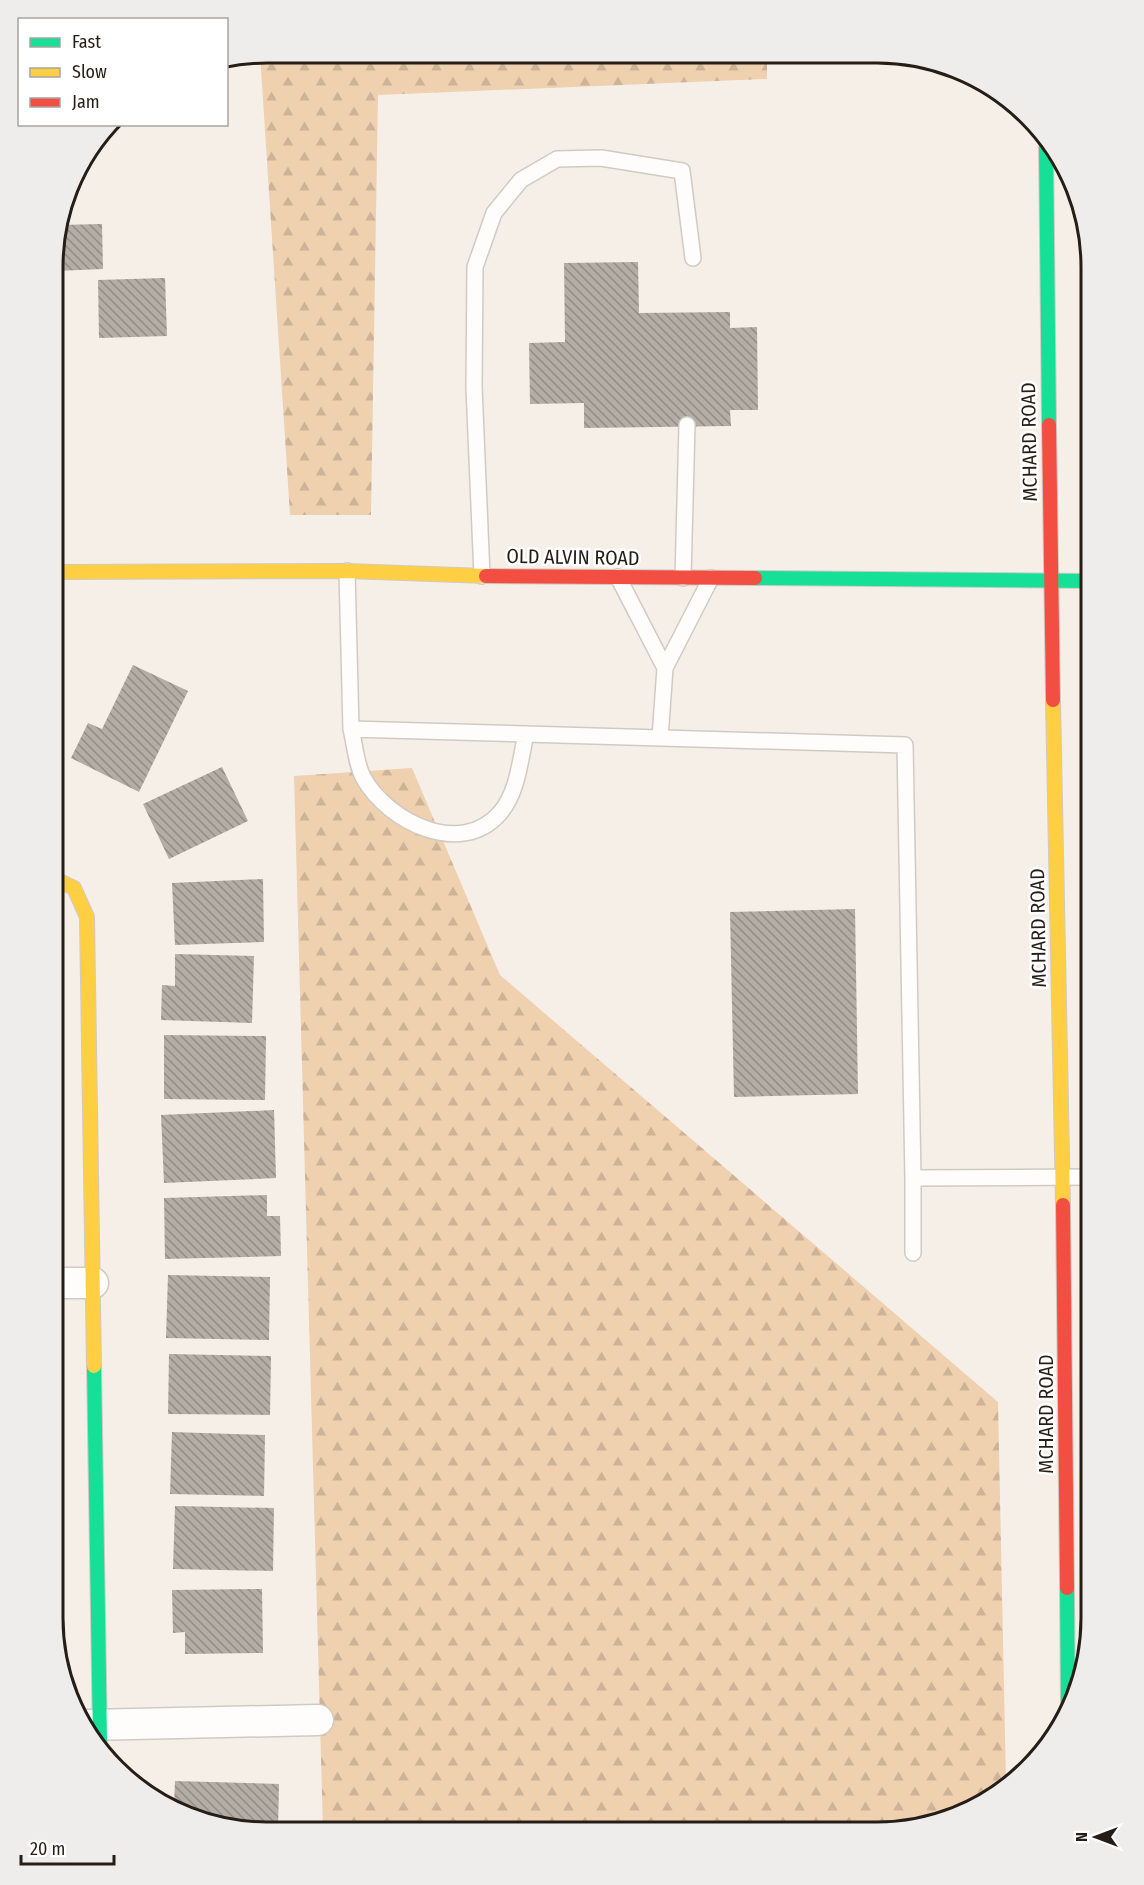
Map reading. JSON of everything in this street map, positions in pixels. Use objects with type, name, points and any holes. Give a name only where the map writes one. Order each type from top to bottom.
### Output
[{"type":"street","name":"MCHARD ROAD","points":[[1046,153],[1050,581],[1063,1177],[1070,1685]]},
{"type":"street","name":"OLD ALVIN ROAD","points":[[63,572],[347,571],[482,576],[1081,581]]},
{"type":"street","points":[[63,882],[74,888],[87,917],[93,1283],[96,1729]]},
{"type":"street","points":[[63,1283],[93,1283]]},
{"type":"street","points":[[97,1730],[318,1720]]},
{"type":"lane","points":[[482,576],[474,387],[475,267],[494,213],[521,180],[557,159],[601,158],[682,171],[693,258]]},
{"type":"lane","points":[[683,578],[687,425]]},
{"type":"lane","points":[[347,571],[351,729],[363,777],[376,795],[403,817],[427,830],[452,834],[483,827],[500,812],[513,792],[526,734]]},
{"type":"lane","points":[[618,577],[665,668]]},
{"type":"lane","points":[[660,738],[665,668],[711,578]]},
{"type":"lane","points":[[351,729],[905,745],[914,1253]]},
{"type":"lane","points":[[913,1178],[1081,1176]]},
{"type":"green space","points":[[261,63],[767,63],[767,79],[378,95],[371,515],[290,515]]},
{"type":"green space","points":[[412,768],[500,975],[998,1402],[1006,1776],[1001,1780],[955,1807],[917,1818],[877,1822],[323,1822],[294,776]]},
{"type":"building","points":[[102,224],[103,269],[63,271],[68,225]]},
{"type":"building","points":[[638,262],[639,313],[730,312],[730,328],[757,327],[758,410],[730,410],[731,426],[584,428],[584,403],[530,404],[529,343],[565,342],[564,263]]},
{"type":"building","points":[[165,278],[167,336],[99,338],[98,280]]},
{"type":"building","points":[[133,665],[188,691],[139,792],[71,758],[88,723],[102,729]]},
{"type":"building","points":[[222,767],[248,821],[169,859],[143,804]]},
{"type":"building","points":[[263,879],[264,942],[175,945],[172,883]]},
{"type":"building","points":[[855,909],[858,1094],[734,1097],[730,912]]},
{"type":"building","points":[[175,954],[254,956],[252,1023],[161,1020],[162,985],[175,986]]},
{"type":"building","points":[[164,1035],[266,1036],[265,1100],[164,1099]]},
{"type":"building","points":[[274,1110],[276,1178],[164,1183],[161,1115]]},
{"type":"building","points":[[267,1195],[267,1216],[280,1216],[281,1256],[165,1259],[164,1198]]},
{"type":"building","points":[[168,1275],[270,1277],[269,1340],[166,1338]]},
{"type":"building","points":[[169,1354],[271,1356],[270,1415],[168,1414]]},
{"type":"building","points":[[172,1432],[265,1435],[264,1496],[170,1494]]},
{"type":"building","points":[[175,1506],[274,1508],[273,1571],[173,1569]]},
{"type":"building","points":[[262,1589],[263,1653],[185,1654],[185,1632],[173,1633],[172,1590]]},
{"type":"building","points":[[175,1781],[279,1784],[278,1822],[240,1820],[214,1815],[174,1800]]},
{"type":"traffic: fast","points":[[1046,153],[1049,425]]},
{"type":"traffic: fast","points":[[755,578],[1081,581]]},
{"type":"traffic: fast","points":[[94,1366],[100,1735]]},
{"type":"traffic: fast","points":[[1067,1588],[1068,1689]]},
{"type":"traffic: slow","points":[[63,572],[347,571],[486,576]]},
{"type":"traffic: slow","points":[[1053,700],[1063,1205]]},
{"type":"traffic: slow","points":[[63,883],[74,888],[87,917],[94,1366]]},
{"type":"traffic: jam","points":[[1049,425],[1053,700]]},
{"type":"traffic: jam","points":[[486,576],[755,578]]},
{"type":"traffic: jam","points":[[1063,1205],[1067,1588]]}]
